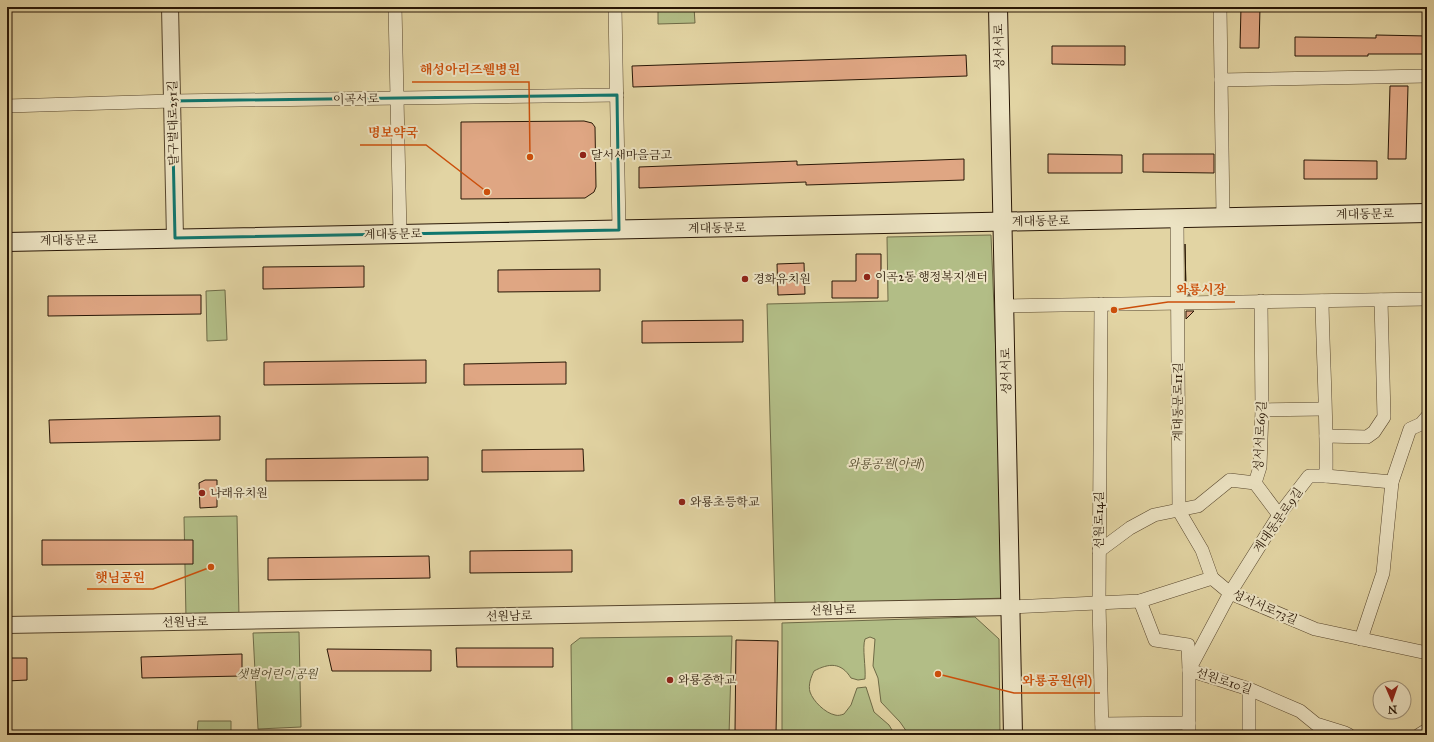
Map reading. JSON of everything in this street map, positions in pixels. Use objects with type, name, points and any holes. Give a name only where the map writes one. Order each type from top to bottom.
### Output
[{"type":"main road","name":"성서서로","points":[[998,7],[1013,735]]},
{"type":"main road","name":"계대동문로","points":[[7,242],[1427,213]]},
{"type":"street","name":"달구벌대로251길","points":[[170,7],[175,238]]},
{"type":"street","points":[[395,7],[400,234]]},
{"type":"street","points":[[615,7],[619,230]]},
{"type":"street","points":[[1220,7],[1223,217]]},
{"type":"street","points":[[1221,80],[1427,76]]},
{"type":"street","name":"이곡서로","points":[[7,106],[172,101],[617,95]]},
{"type":"street","name":"계대동문로11길","points":[[1177,218],[1179,511]]},
{"type":"street","points":[[1004,306],[1427,299]]},
{"type":"street","points":[[1326,436],[1367,437],[1374,432],[1384,417],[1381,300]]},
{"type":"street","name":"성서서로69길","points":[[1099,551],[1130,528],[1154,515],[1198,506],[1230,480],[1255,483],[1260,467],[1262,410],[1261,301]]},
{"type":"street","points":[[1322,301],[1326,476]]},
{"type":"street","name":"선원로14길","points":[[1101,304],[1099,603],[1102,729]]},
{"type":"street","points":[[1262,410],[1324,410]]},
{"type":"street","points":[[1361,639],[1383,573],[1392,482],[1410,429],[1421,424],[1427,418]]},
{"type":"street","name":"계대동문로9길","points":[[1189,670],[1230,593],[1279,515],[1309,476],[1326,476],[1392,482]]},
{"type":"street","points":[[1255,483],[1279,515]]},
{"type":"street","points":[[1010,607],[1140,600],[1212,578],[1202,550],[1179,511]]},
{"type":"street","name":"성서서로73길","points":[[1212,578],[1230,593],[1316,629],[1427,653]]},
{"type":"street","name":"선원로10길","points":[[1140,600],[1155,640],[1188,645],[1189,670],[1249,689],[1300,711],[1316,724],[1349,735]]},
{"type":"street","name":"선원남로","points":[[7,625],[1010,607]]},
{"type":"street","points":[[1102,729],[1189,729],[1189,670]]},
{"type":"street","points":[[1249,689],[1250,735]]},
{"type":"street","points":[[1311,719],[1311,735]]},
{"type":"street","points":[[1419,735],[1427,730]]},
{"type":"highlighted area","points":[[617,95],[619,230],[175,238],[172,101]]},
{"type":"green space","points":[[658,7],[694,7],[695,23],[658,24]]},
{"type":"green space","name":"와룡공원(아래)","points":[[991,235],[1006,598],[775,605],[767,304],[888,301],[887,237]]},
{"type":"green space","points":[[225,290],[227,340],[207,341],[206,291]]},
{"type":"green space","points":[[237,516],[239,617],[186,618],[184,517]]},
{"type":"green space","points":[[975,617],[999,639],[1000,735],[909,735],[900,722],[881,702],[878,678],[873,666],[875,639],[870,637],[865,639],[864,643],[865,679],[858,680],[851,678],[843,669],[830,665],[814,671],[809,689],[814,699],[823,709],[831,714],[838,715],[844,714],[851,705],[857,688],[866,687],[874,712],[889,725],[895,735],[782,735],[782,623]]},
{"type":"green space","name":"샛별어린이공원","points":[[299,632],[301,727],[258,729],[253,633]]},
{"type":"green space","name":"와룡중학교","points":[[732,636],[729,735],[572,735],[571,645],[580,638]]},
{"type":"green space","points":[[198,721],[231,721],[231,735],[197,735]]},
{"type":"green space","points":[[1176,728],[1177,735],[1110,735],[1110,729]]},
{"type":"building","points":[[1241,7],[1260,7],[1259,48],[1240,48]]},
{"type":"building","points":[[1376,35],[1427,36],[1427,54],[1295,56],[1295,37],[1376,38]]},
{"type":"building","points":[[1052,46],[1125,46],[1125,65],[1052,64]]},
{"type":"building","points":[[966,55],[967,76],[633,87],[632,66]]},
{"type":"building","points":[[1390,86],[1408,86],[1406,159],[1388,159]]},
{"type":"building","points":[[584,121],[592,123],[595,127],[596,187],[594,192],[585,198],[461,199],[461,122]]},
{"type":"building","points":[[1048,154],[1122,155],[1122,173],[1048,173]]},
{"type":"building","points":[[1143,154],[1214,154],[1214,173],[1143,172]]},
{"type":"building","points":[[964,159],[964,180],[806,185],[806,182],[639,188],[639,167],[797,161],[797,165]]},
{"type":"building","points":[[1304,160],[1377,161],[1377,179],[1304,179]]},
{"type":"building","points":[[1185,244],[1186,290],[1192,295],[1186,295]]},
{"type":"building","name":"이곡2동 행정복지센터","points":[[856,254],[881,254],[881,273],[878,273],[878,298],[832,298],[832,281],[856,281]]},
{"type":"building","points":[[804,263],[805,294],[778,295],[777,264]]},
{"type":"building","points":[[364,266],[364,287],[263,289],[263,267]]},
{"type":"building","points":[[600,269],[600,291],[498,292],[498,270]]},
{"type":"building","points":[[201,295],[201,314],[48,316],[48,296]]},
{"type":"building","points":[[1186,311],[1194,311],[1186,319]]},
{"type":"building","points":[[743,320],[743,342],[642,343],[642,321]]},
{"type":"building","points":[[426,360],[426,383],[264,385],[264,362]]},
{"type":"building","points":[[566,362],[566,384],[464,385],[464,364]]},
{"type":"building","points":[[220,416],[220,440],[50,443],[49,420]]},
{"type":"building","points":[[583,449],[584,471],[482,472],[482,450]]},
{"type":"building","points":[[428,457],[428,480],[266,481],[266,459]]},
{"type":"building","points":[[205,480],[217,480],[217,507],[200,508],[199,483]]},
{"type":"building","points":[[42,540],[193,540],[193,564],[42,565]]},
{"type":"building","points":[[572,550],[572,572],[470,573],[470,551]]},
{"type":"building","points":[[429,556],[430,578],[268,580],[268,558]]},
{"type":"building","points":[[736,640],[778,641],[776,733],[735,732]]},
{"type":"building","points":[[456,648],[553,648],[553,667],[457,667]]},
{"type":"building","points":[[327,649],[431,650],[431,671],[332,671]]},
{"type":"building","points":[[242,654],[242,676],[142,678],[141,657]]},
{"type":"building","points":[[7,658],[27,658],[27,680],[7,681]]},
{"type":"place","name":"달서새마을금고","points":[[583,155]]},
{"type":"place","name":"해성아리즈웰병원","points":[[530,157]]},
{"type":"place","name":"명보약국","points":[[487,192]]},
{"type":"place","name":"이곡2동 행정복지센터","points":[[867,277]]},
{"type":"place","name":"경화유치원","points":[[745,279]]},
{"type":"place","name":"와룡시장","points":[[1114,310]]},
{"type":"place","name":"나래유치원","points":[[202,493]]},
{"type":"place","name":"와룡초등학교","points":[[682,502]]},
{"type":"place","name":"햇님공원","points":[[211,567]]},
{"type":"place","name":"와룡공원(위)","points":[[938,674]]},
{"type":"place","name":"와룡중학교","points":[[670,680]]}]
